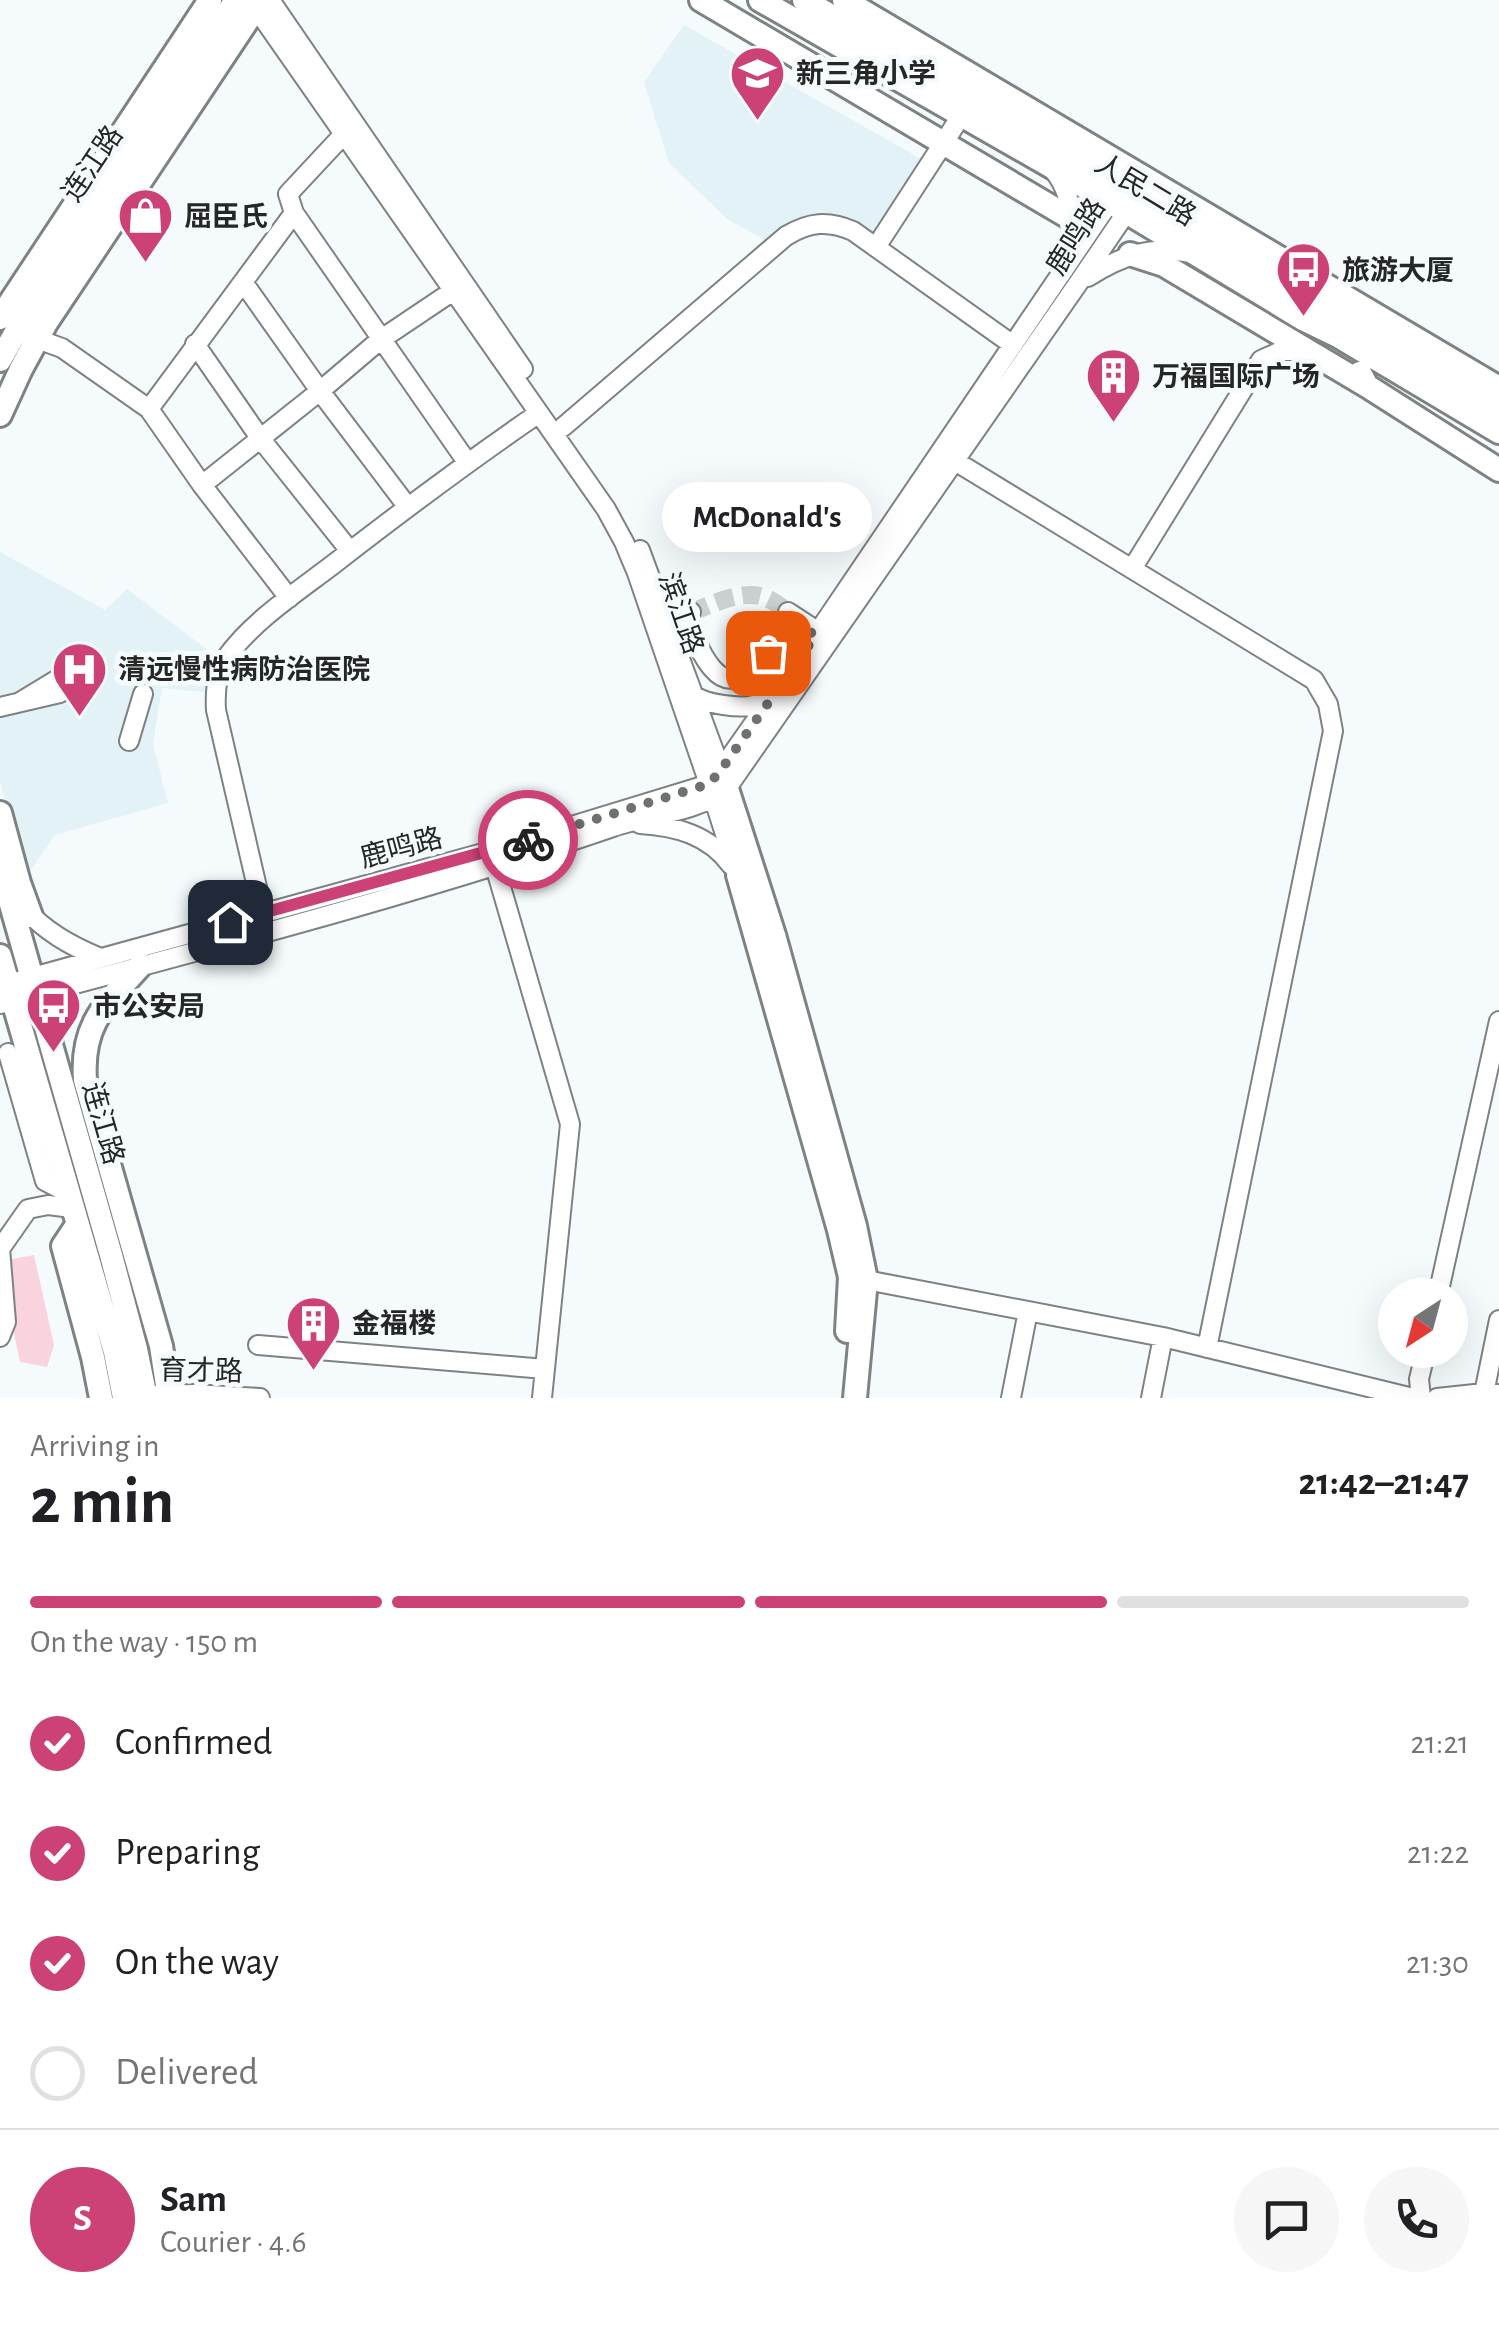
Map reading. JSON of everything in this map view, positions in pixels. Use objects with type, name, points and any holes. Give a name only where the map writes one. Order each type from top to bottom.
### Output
[{"type":"main road","points":[[0,415],[16,322],[11,282],[199,0]]},
{"type":"main road","name":"连江路","points":[[0,360],[16,322],[210,0]]},
{"type":"main road","points":[[701,0],[1072,218]]},
{"type":"main road","name":"人民二路","points":[[760,0],[1052,168],[1499,409]]},
{"type":"main road","name":"人民二路","points":[[804,0],[1196,254],[1499,432]]},
{"type":"main road","name":"人民二路","points":[[844,0],[1499,388]]},
{"type":"main road","points":[[16,322],[254,2]]},
{"type":"main road","name":"人民二路","points":[[1130,254],[1164,265],[1499,470]]},
{"type":"main road","points":[[1338,336],[1367,386]]},
{"type":"main road","name":"滨江路","points":[[718,785],[779,953],[855,1226],[866,1280],[855,1398]]},
{"type":"main road","points":[[0,813],[31,916]]},
{"type":"main road","name":"连江路","points":[[0,866],[149,1397]]},
{"type":"main road","name":"滨江路","points":[[738,875],[850,1277],[841,1398]]},
{"type":"main road","name":"连江路","points":[[0,956],[5,994],[35,1074],[116,1352],[149,1397]]},
{"type":"main road","name":"连江路","points":[[141,965],[92,1024],[83,1061],[85,1080],[161,1346],[149,1397]]},
{"type":"main road","points":[[101,1222],[117,1194]]},
{"type":"main road","points":[[73,1209],[63,1246],[101,1398]]},
{"type":"street","name":"滨江路","points":[[254,2],[606,509],[637,574],[718,785]]},
{"type":"street","name":"滨江路","points":[[254,2],[616,503],[649,570],[695,696],[738,875]]},
{"type":"street","points":[[876,247],[961,116]]},
{"type":"street","points":[[344,134],[288,194],[294,213],[467,462]]},
{"type":"street","points":[[1052,168],[1070,199],[1072,277],[1130,254],[1167,250],[1196,254]]},
{"type":"street","name":"鹿鸣路","points":[[34,985],[141,965],[625,823],[718,785],[955,461],[1122,203]]},
{"type":"street","points":[[149,409],[294,213]]},
{"type":"street","points":[[562,427],[786,236],[824,222],[853,231],[1013,345]]},
{"type":"street","name":"鹿鸣路","points":[[5,994],[98,958],[263,913],[493,860],[718,785],[783,681],[1013,345],[1072,277]]},
{"type":"street","points":[[243,282],[407,506]]},
{"type":"street","points":[[202,485],[380,340],[454,291]]},
{"type":"street","points":[[16,322],[62,348],[149,409],[289,598]]},
{"type":"street","points":[[195,344],[260,438],[350,552]]},
{"type":"street","points":[[1132,569],[1261,360],[1281,350],[1308,351]]},
{"type":"street","points":[[263,913],[218,724],[216,689],[222,666],[254,629],[289,598],[407,506],[539,413]]},
{"type":"street","points":[[955,461],[1314,680],[1328,704],[1332,731],[1207,1348]]},
{"type":"street","points":[[691,612],[687,618],[704,656],[715,671],[728,678],[756,664],[792,631],[817,633]]},
{"type":"street","points":[[788,612],[817,633]]},
{"type":"street","points":[[695,696],[706,702],[751,706],[783,681]]},
{"type":"street","points":[[130,741],[143,694]]},
{"type":"street","points":[[0,707],[20,702]]},
{"type":"street","points":[[625,823],[660,825],[693,834],[720,850],[738,875]]},
{"type":"street","points":[[493,860],[570,1124],[542,1398]]},
{"type":"street","points":[[6,889],[31,916],[68,944],[98,958]]},
{"type":"street","points":[[1442,1278],[1499,1020]]},
{"type":"street","points":[[4,1051],[35,1074]]},
{"type":"street","points":[[4,1051],[45,1181],[73,1209]]},
{"type":"street","points":[[2,1325],[0,1249],[28,1210],[48,1205],[73,1209]]},
{"type":"street","points":[[866,1280],[1163,1337],[1417,1398],[1422,1368]]},
{"type":"street","points":[[1010,1398],[1028,1311]]},
{"type":"street","points":[[1437,1398],[1488,1395],[1499,1320]]},
{"type":"street","points":[[1151,1398],[1163,1337]]},
{"type":"street","points":[[258,1345],[545,1369]]},
{"type":"street","name":"育才路","points":[[149,1397],[260,1398]]},
{"type":"shaded area","name":"新三角小学","points":[[684,25],[939,169],[882,257],[816,225],[783,250],[727,219],[669,163],[644,82]]},
{"type":"shaded area","name":"清远慢性病防治医院","points":[[0,552],[105,610],[127,589],[217,657],[212,693],[162,688],[153,744],[168,803],[55,835],[26,877],[0,782]]},
{"type":"shaded area","points":[[34,1255],[54,1345],[47,1367],[20,1362],[14,1334],[12,1259]]},
{"type":"tunnel","points":[[691,612],[748,595],[766,598],[788,612]]},
{"type":"way so far","points":[[528,840],[709,784],[816,635],[796,629],[768,653]]},
{"type":"place","name":"新三角小学","points":[[757,122]]},
{"type":"place","name":"屈臣氏","points":[[145,265]]},
{"type":"place","name":"旅游大厦","points":[[1303,319]]},
{"type":"place","name":"万福国际广场","points":[[1113,425]]},
{"type":"place","name":"McDonald's","points":[[768,653]]},
{"type":"place","name":"清远慢性病防治医院","points":[[79,718]]},
{"type":"place","name":"市公安局","points":[[54,1055]]},
{"type":"place","name":"金福楼","points":[[313,1372]]},
{"type":"route","points":[[230,922],[528,840]]}]
